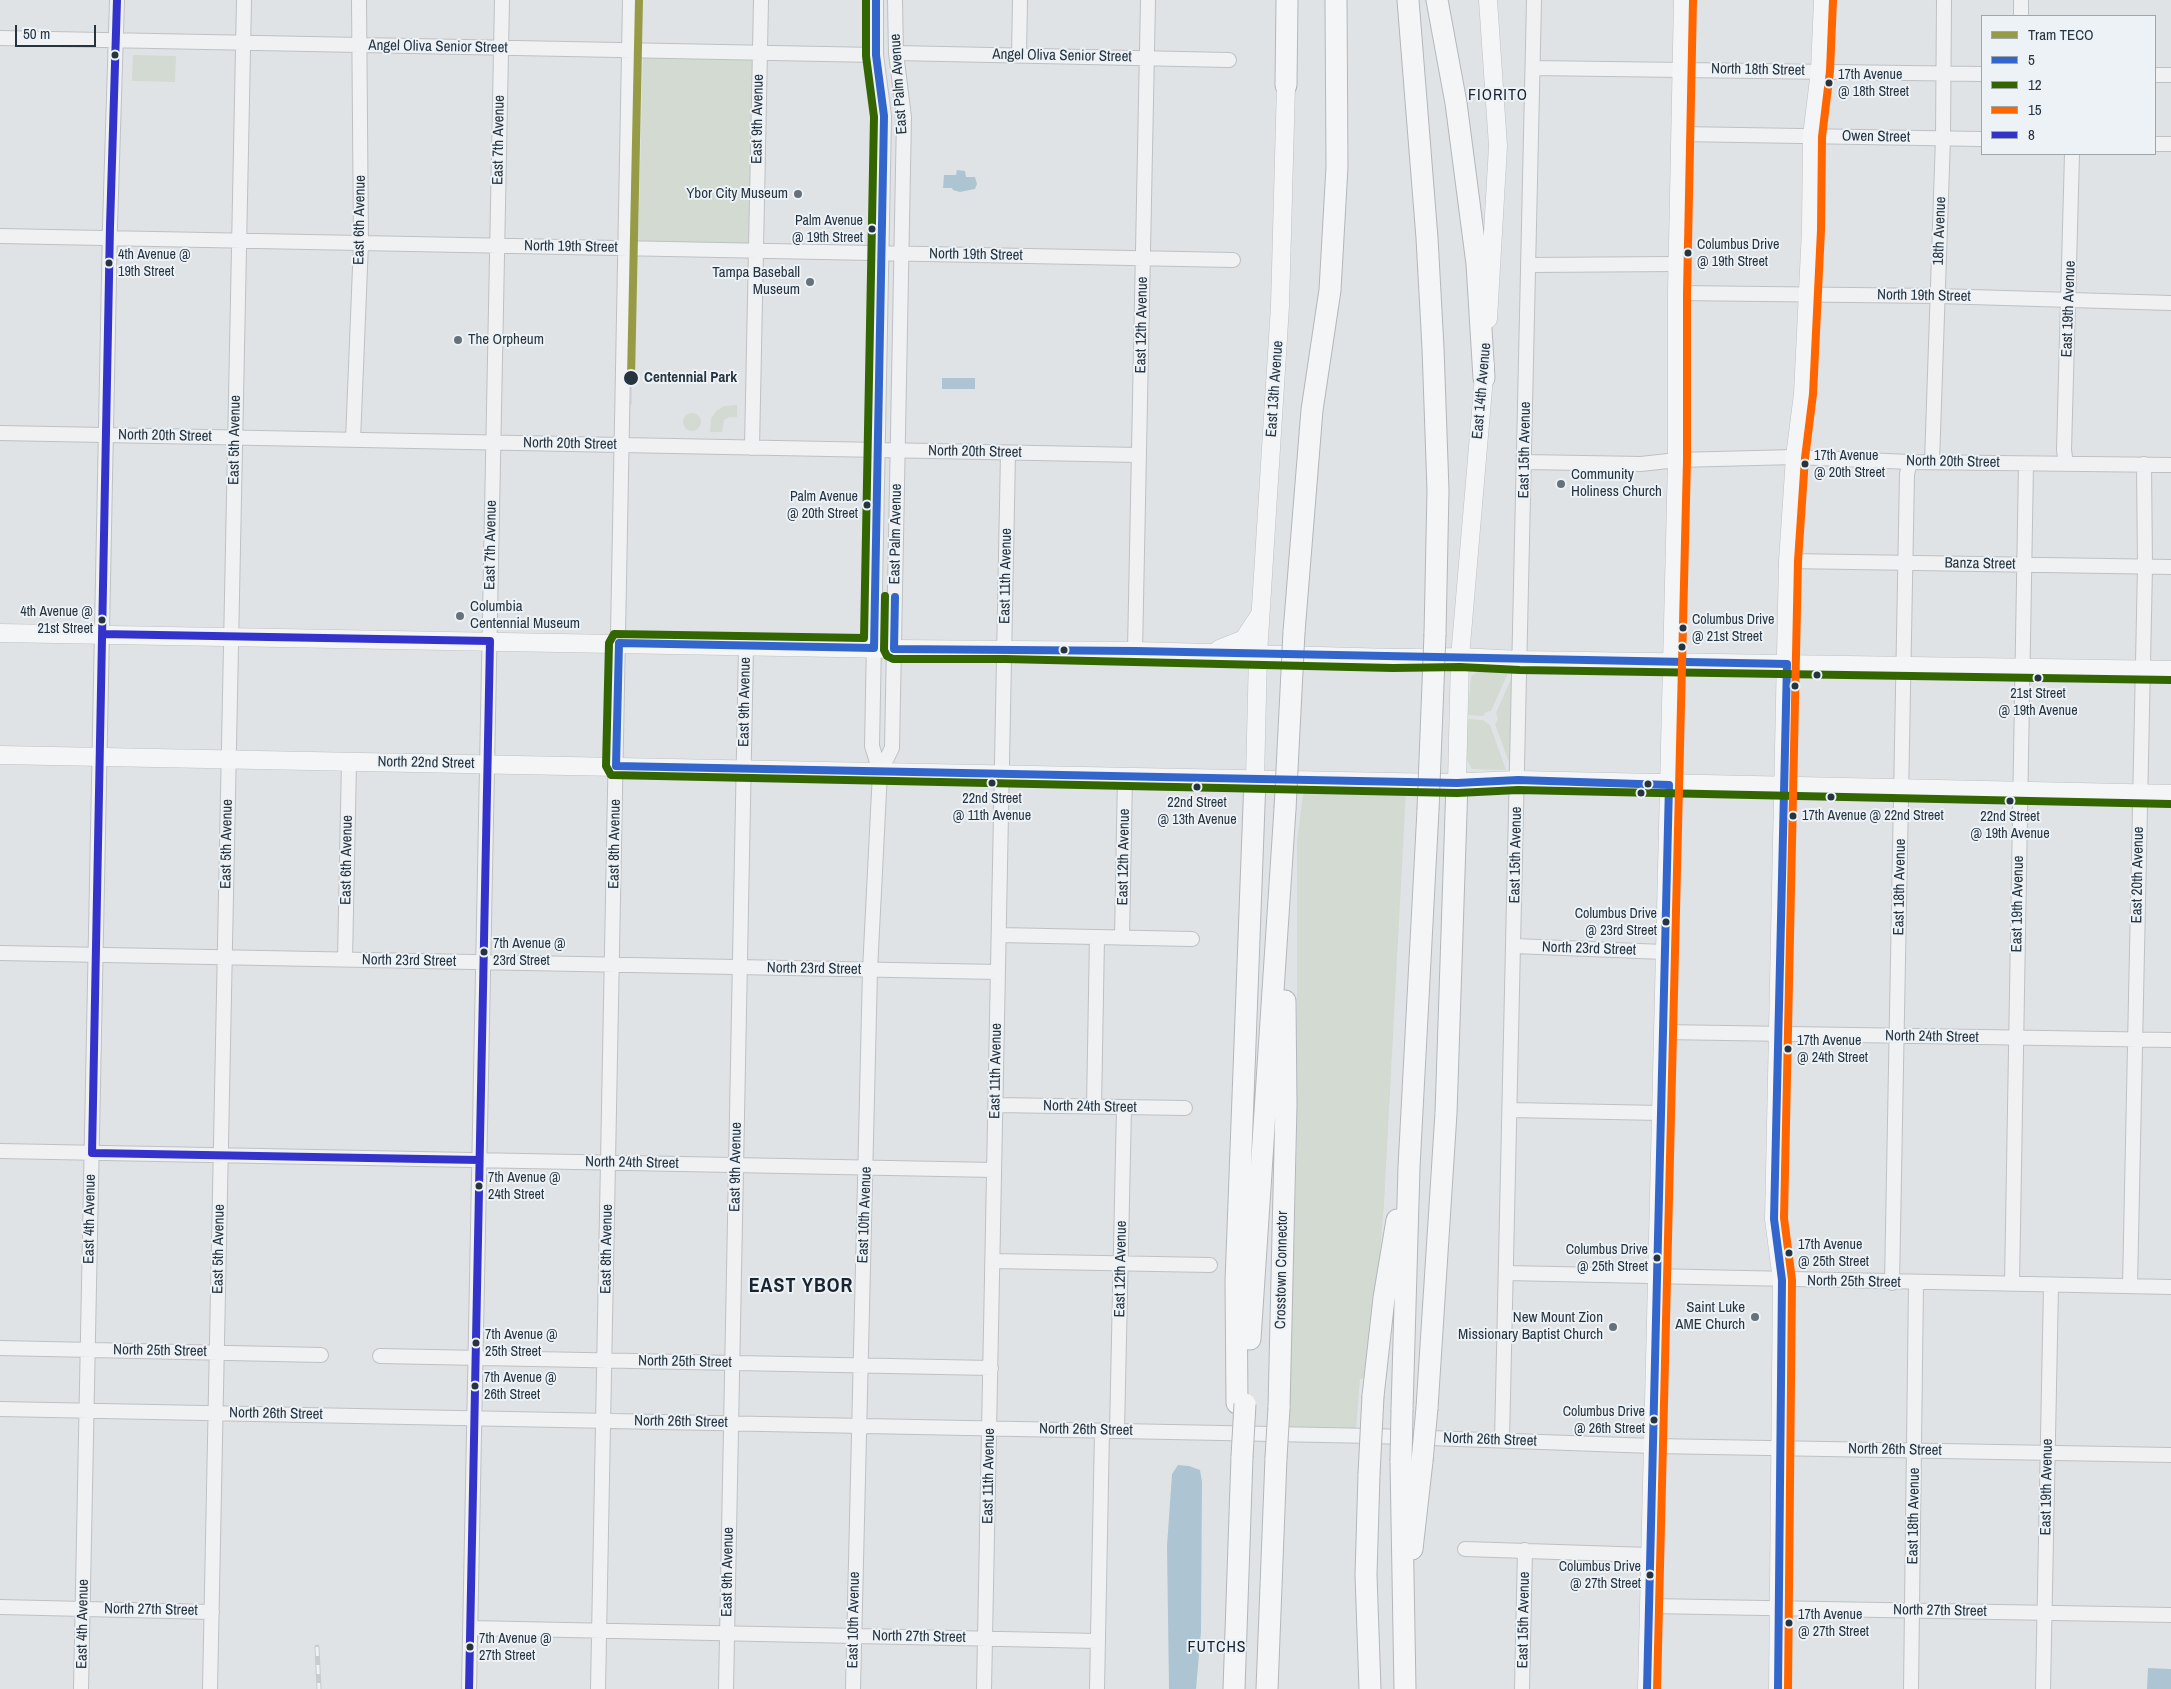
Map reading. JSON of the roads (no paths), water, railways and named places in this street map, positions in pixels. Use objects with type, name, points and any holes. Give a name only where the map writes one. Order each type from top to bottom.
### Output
[{"type":"highway","points":[[1286,85],[1287,0]]},
{"type":"highway","points":[[1241,1404],[1285,809],[1294,632],[1312,410],[1330,290],[1337,167],[1336,0]]},
{"type":"highway","points":[[1405,1689],[1401,1461],[1402,1410],[1409,1166],[1428,810],[1435,634],[1438,490],[1427,238],[1408,0]]},
{"type":"highway","points":[[1437,0],[1456,103],[1477,264],[1484,378]]},
{"type":"highway","points":[[1234,1689],[1241,1404],[1237,1263],[1255,779]]},
{"type":"highway","points":[[1403,1618],[1418,1505],[1427,1408],[1446,1113],[1457,783]]},
{"type":"highway","name":"Crosstown Connector","points":[[1267,1689],[1279,1408],[1286,1105],[1282,851]]},
{"type":"highway","points":[[1370,1689],[1366,1575],[1373,1396],[1391,1254],[1409,1166]]},
{"type":"main road","name":"East 13th Avenue","points":[[1255,779],[1258,654],[1280,306],[1286,85],[1276,0]]},
{"type":"main road","name":"East 14th Avenue","points":[[1457,783],[1460,657],[1484,378],[1498,146],[1488,0]]},
{"type":"main road","points":[[1647,1689],[1677,460],[1677,293],[1683,0]]},
{"type":"main road","points":[[1778,1689],[1782,1280],[1774,1219],[1788,561],[1795,457],[1803,394],[1808,295],[1812,136],[1820,71],[1823,0]]},
{"type":"main road","points":[[1204,652],[1230,646],[1244,639],[1261,612]]},
{"type":"main road","points":[[0,633],[894,649],[1204,652],[1392,658],[1460,657],[1520,660],[2171,670]]},
{"type":"main road","name":"North 22nd Street","points":[[0,755],[1457,783],[1518,780],[2171,794]]},
{"type":"street","name":"East 4th Avenue","points":[[81,1689],[110,238],[117,0]]},
{"type":"street","name":"East 5th Avenue","points":[[210,1689],[244,0]]},
{"type":"street","name":"East 6th Avenue","points":[[353,440],[361,243],[359,0]]},
{"type":"street","name":"East 7th Avenue","points":[[469,1689],[502,0]]},
{"type":"street","name":"East 8th Avenue","points":[[598,1689],[630,0]]},
{"type":"street","name":"East 9th Avenue","points":[[752,448],[761,0]]},
{"type":"street","name":"East Palm Avenue","points":[[876,0],[876,55],[884,116],[872,746],[880,772]]},
{"type":"street","name":"East Palm Avenue","points":[[880,772],[892,748],[902,254],[904,117],[896,53],[895,0]]},
{"type":"street","points":[[1019,56],[1020,0]]},
{"type":"street","name":"East 12th Avenue","points":[[1135,651],[1148,0]]},
{"type":"street","name":"East 15th Avenue","points":[[1502,1440],[1511,1110],[1534,0]]},
{"type":"street","name":"18th Avenue","points":[[1932,462],[1944,138],[1944,0]]},
{"type":"street","points":[[2021,0],[2021,15]]},
{"type":"street","name":"Angel Oliva Senior Street","points":[[0,38],[876,55]]},
{"type":"street","name":"Angel Oliva Senior Street","points":[[896,53],[1229,60]]},
{"type":"street","name":"North 18th Street","points":[[1533,68],[1981,74]]},
{"type":"street","points":[[2156,75],[2171,75]]},
{"type":"street","name":"Owen Street","points":[[1680,134],[1981,139]]},
{"type":"street","points":[[2156,144],[2171,144]]},
{"type":"street","name":"East 19th Avenue","points":[[2066,464],[2064,450],[2070,301],[2072,155]]},
{"type":"street","name":"North 19th Street","points":[[0,236],[1232,260]]},
{"type":"street","points":[[1529,265],[1678,264]]},
{"type":"street","name":"North 19th Street","points":[[1677,293],[1938,296],[2171,304]]},
{"type":"street","name":"North 20th Street","points":[[0,433],[1139,455]]},
{"type":"street","name":"East 11th Avenue","points":[[984,1689],[1008,453]]},
{"type":"street","name":"North 20th Street","points":[[1525,462],[1641,464],[1677,460],[1795,457],[1910,462],[2171,465]]},
{"type":"street","name":"East 18th Avenue","points":[[1892,1283],[1907,562],[1907,474],[1910,462]]},
{"type":"street","name":"East 19th Avenue","points":[[2012,1284],[2015,1038],[2026,565],[2026,464]]},
{"type":"street","name":"East 20th Avenue","points":[[2130,1286],[2145,566],[2144,464]]},
{"type":"street","name":"Banza Street","points":[[1788,561],[2171,567]]},
{"type":"street","name":"East 9th Avenue","points":[[726,1689],[746,646]]},
{"type":"street","name":"East 6th Avenue","points":[[345,959],[349,761]]},
{"type":"street","name":"East 10th Avenue","points":[[852,1689],[870,970],[880,772]]},
{"type":"street","name":"East 12th Avenue","points":[[1122,938],[1125,776]]},
{"type":"street","points":[[999,935],[1192,939]]},
{"type":"street","points":[[1094,1107],[1097,937]]},
{"type":"street","name":"North 23rd Street","points":[[1514,946],[1664,952]]},
{"type":"street","name":"North 23rd Street","points":[[0,953],[998,972]]},
{"type":"street","name":"North 24th Street","points":[[1662,1032],[2171,1040]]},
{"type":"street","name":"North 24th Street","points":[[996,1105],[1185,1108]]},
{"type":"street","name":"East 12th Avenue","points":[[1118,1431],[1124,1107]]},
{"type":"street","points":[[1511,1110],[1660,1114]]},
{"type":"street","name":"North 24th Street","points":[[0,1151],[994,1170]]},
{"type":"street","points":[[993,1261],[1210,1265]]},
{"type":"street","name":"North 25th Street","points":[[1507,1273],[1892,1283],[2171,1287]]},
{"type":"street","name":"East 18th Avenue","points":[[1911,1689],[1916,1283]]},
{"type":"street","name":"East 19th Avenue","points":[[2043,1689],[2051,1286]]},
{"type":"street","name":"North 25th Street","points":[[0,1348],[321,1355]]},
{"type":"street","name":"North 25th Street","points":[[380,1356],[991,1368]]},
{"type":"street","name":"North 26th Street","points":[[0,1409],[990,1428],[1502,1440],[1653,1446],[2171,1455]]},
{"type":"street","points":[[1097,1689],[1102,1431]]},
{"type":"street","points":[[1465,1550],[1525,1550],[1650,1555]]},
{"type":"street","name":"East 15th Avenue","points":[[1522,1689],[1525,1550]]},
{"type":"street","name":"North 27th Street","points":[[1649,1606],[2171,1615]]},
{"type":"street","name":"North 27th Street","points":[[0,1607],[212,1612]]},
{"type":"street","name":"North 27th Street","points":[[470,1628],[1098,1641]]},
{"type":"water","points":[[957,170],[965,171],[966,177],[975,177],[977,184],[975,189],[960,192],[952,188],[943,188],[944,175],[956,175]]},
{"type":"water","points":[[942,378],[975,378],[975,389],[942,389]]},
{"type":"water","points":[[1178,1465],[1200,1470],[1202,1482],[1201,1632],[1196,1689],[1169,1689],[1167,1546],[1172,1474]]},
{"type":"water","points":[[2148,1668],[2171,1669],[2171,1689],[2147,1689]]},
{"type":"tram line","name":"TECO","points":[[631,378],[639,0]]},
{"type":"tram line","points":[[631,378],[631,404]]},
{"type":"railway","points":[[317,1647],[319,1689]]},
{"type":"place","name":"17th Avenue @ 18th Street","points":[[1829,83]]},
{"type":"place","name":"Ybor City Museum","points":[[798,194]]},
{"type":"place","name":"Palm Avenue @ 19th Street","points":[[872,229]]},
{"type":"place","name":"Columbus Drive @ 19th Street","points":[[1688,253]]},
{"type":"place","name":"4th Avenue @ 19th Street","points":[[109,263]]},
{"type":"place","name":"Tampa Baseball Museum","points":[[810,282]]},
{"type":"place","name":"The Orpheum","points":[[458,340]]},
{"type":"place","name":"Centennial Park","points":[[631,378]]},
{"type":"place","name":"17th Avenue @ 20th Street","points":[[1805,464]]},
{"type":"place","name":"Community Holiness Church","points":[[1561,484]]},
{"type":"place","name":"Palm Avenue @ 20th Street","points":[[867,505]]},
{"type":"place","name":"Columbia Centennial Museum","points":[[460,616]]},
{"type":"place","name":"4th Avenue @ 21st Street","points":[[102,620]]},
{"type":"place","name":"Columbus Drive @ 21st Street","points":[[1683,628]]},
{"type":"place","name":"21st Street @ 19th Avenue","points":[[2038,678]]},
{"type":"place","name":"22nd Street @ 11th Avenue","points":[[992,783]]},
{"type":"place","name":"22nd Street @ 13th Avenue","points":[[1197,787]]},
{"type":"place","name":"22nd Street @ 19th Avenue","points":[[2010,801]]},
{"type":"place","name":"17th Avenue @ 22nd Street","points":[[1793,816]]},
{"type":"place","name":"Columbus Drive @ 23rd Street","points":[[1666,922]]},
{"type":"place","name":"7th Avenue @ 23rd Street","points":[[484,952]]},
{"type":"place","name":"17th Avenue @ 24th Street","points":[[1788,1049]]},
{"type":"place","name":"7th Avenue @ 24th Street","points":[[479,1186]]},
{"type":"place","name":"17th Avenue @ 25th Street","points":[[1789,1253]]},
{"type":"place","name":"Columbus Drive @ 25th Street","points":[[1657,1258]]},
{"type":"place","name":"Saint Luke AME Church","points":[[1755,1317]]},
{"type":"place","name":"New Mount Zion Missionary Baptist Church","points":[[1613,1327]]},
{"type":"place","name":"7th Avenue @ 25th Street","points":[[476,1343]]},
{"type":"place","name":"7th Avenue @ 26th Street","points":[[475,1386]]},
{"type":"place","name":"Columbus Drive @ 26th Street","points":[[1654,1420]]},
{"type":"place","name":"Columbus Drive @ 27th Street","points":[[1650,1575]]},
{"type":"place","name":"17th Avenue @ 27th Street","points":[[1789,1623]]},
{"type":"place","name":"7th Avenue @ 27th Street","points":[[470,1647]]},
{"type":"district","name":"FIORITO","points":[[1498,96]]},
{"type":"district","name":"EAST YBOR","points":[[801,1287]]},
{"type":"district","name":"FUTCHS","points":[[1217,1648]]}]
